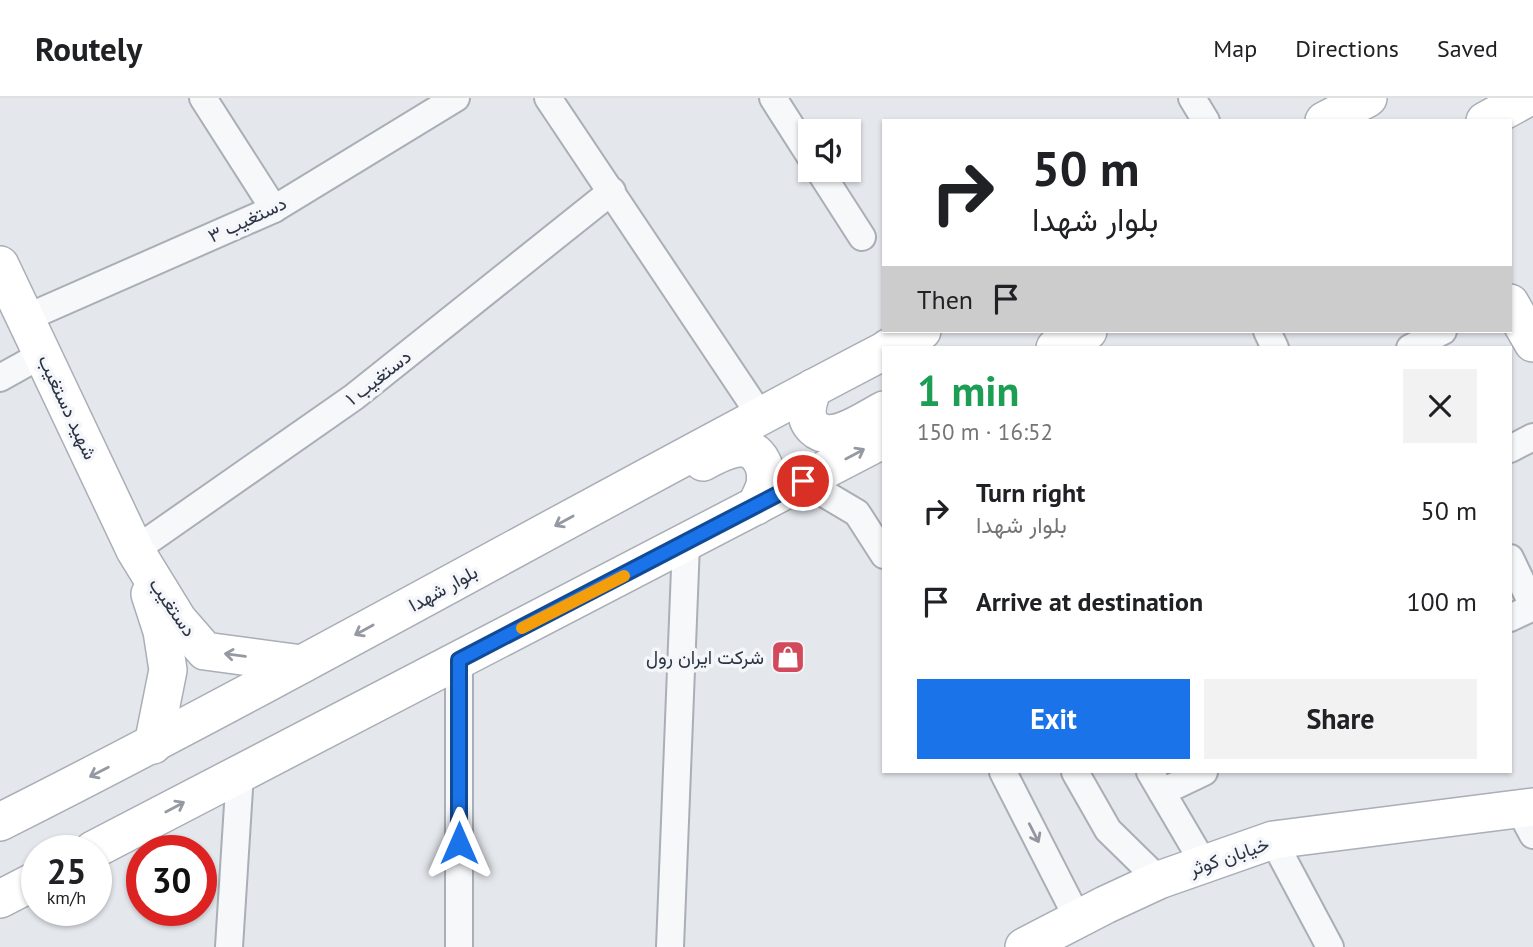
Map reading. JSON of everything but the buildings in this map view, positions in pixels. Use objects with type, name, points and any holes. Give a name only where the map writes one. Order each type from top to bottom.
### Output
[{"type":"main road","points":[[1328,119],[1368,98]]},
{"type":"main road","points":[[1489,119],[1527,98]]},
{"type":"main road","name":"شهید دستغیب","points":[[0,265],[135,550]]},
{"type":"main road","points":[[1512,306],[1533,343]]},
{"type":"main road","name":"بلوار شهدا","points":[[892,346],[918,333]]},
{"type":"main road","points":[[1059,346],[1084,333]]},
{"type":"main road","name":"بلوار شهدا","points":[[0,822],[153,745],[882,351]]},
{"type":"main road","points":[[813,388],[807,405],[808,421],[825,435],[837,433],[882,411]]},
{"type":"main road","points":[[112,840],[882,440]]},
{"type":"main road","points":[[607,498],[661,485],[722,451],[743,446],[758,454],[765,467],[765,483],[756,506]]},
{"type":"main road","points":[[135,550],[162,631],[168,670],[153,745]]},
{"type":"main road","name":"دستغیب","points":[[135,550],[178,620],[205,650],[302,664]]},
{"type":"main road","name":"خیابان کوثر","points":[[1024,947],[1159,880],[1273,840],[1528,817]]},
{"type":"main road","points":[[0,899],[21,888]]},
{"type":"street","points":[[202,98],[274,209]]},
{"type":"street","name":"دستغیب ۳","points":[[26,318],[274,209],[456,98]]},
{"type":"street","points":[[548,98],[760,415]]},
{"type":"street","points":[[773,98],[798,137]]},
{"type":"street","points":[[1192,98],[1205,119]]},
{"type":"street","points":[[827,182],[862,237]]},
{"type":"street","name":"دستغیب ۱","points":[[135,550],[354,397],[612,191]]},
{"type":"street","points":[[1414,346],[1439,333]]},
{"type":"street","points":[[0,378],[43,354]]},
{"type":"street","points":[[1512,448],[1533,437]]},
{"type":"street","points":[[803,481],[857,513],[882,552]]},
{"type":"street","points":[[670,947],[685,544]]},
{"type":"street","points":[[1512,562],[1533,606],[1512,617]]},
{"type":"street","points":[[459,660],[459,947]]},
{"type":"street","points":[[229,947],[240,773]]},
{"type":"street","points":[[1004,773],[1078,919]]},
{"type":"street","points":[[1075,773],[1108,830],[1159,880]]},
{"type":"street","points":[[1199,773],[1156,782],[1204,864]]},
{"type":"street","points":[[1273,840],[1330,947]]},
{"type":"slow traffic","points":[[522,628],[624,576]]},
{"type":"place","name":"شرکت ایران رول","points":[[788,657]]},
{"type":"route","points":[[459,843],[459,660],[803,481]]}]
